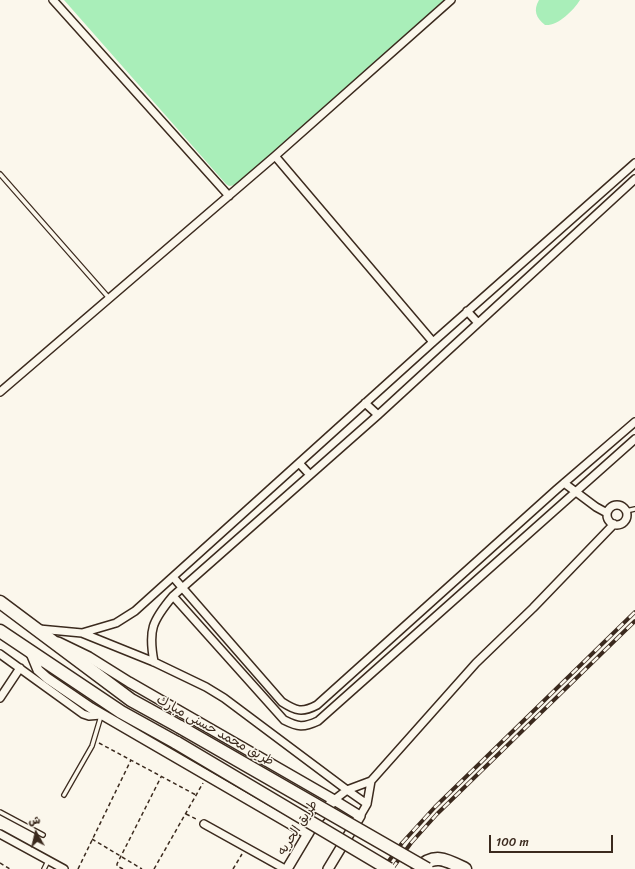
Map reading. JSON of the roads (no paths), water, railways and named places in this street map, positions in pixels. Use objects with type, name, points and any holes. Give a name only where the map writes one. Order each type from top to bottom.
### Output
[{"type":"highway","name":"طريق محمد حسنى مبارك","points":[[0,602],[130,700],[180,727],[427,869]]},
{"type":"highway","points":[[0,632],[122,712],[389,869]]},
{"type":"highway","points":[[418,869],[429,860],[441,858],[465,869]]},
{"type":"street","points":[[53,0],[229,196]]},
{"type":"street","points":[[0,392],[229,196],[451,0]]},
{"type":"street","points":[[275,156],[433,342]]},
{"type":"street","points":[[82,633],[116,623],[127,616],[173,577],[467,311],[635,163]]},
{"type":"street","points":[[154,662],[150,644],[152,628],[163,608],[173,596],[378,415],[635,179]]},
{"type":"street","points":[[467,311],[478,323]]},
{"type":"street","points":[[365,403],[378,415]]},
{"type":"street","points":[[173,577],[282,702],[292,709],[306,711],[317,705],[635,422]]},
{"type":"street","points":[[173,596],[280,716],[293,725],[302,726],[310,724],[318,721],[635,439]]},
{"type":"street","points":[[299,463],[310,475]]},
{"type":"street","points":[[564,484],[607,513],[609,520],[614,524]]},
{"type":"street","points":[[328,869],[367,804],[371,782],[476,663],[533,608],[614,524],[623,523],[626,518],[626,511],[622,506],[612,506],[607,513]]},
{"type":"street","points":[[34,628],[82,633],[154,662],[206,687],[224,698],[367,804]]},
{"type":"street","points":[[48,638],[90,657],[136,686],[360,816]]},
{"type":"street","points":[[31,653],[38,670],[47,678],[101,714],[308,834]]},
{"type":"street","points":[[0,654],[83,714],[89,716],[101,714]]},
{"type":"street","points":[[0,698],[20,668]]},
{"type":"street","name":"طريق الحريه","points":[[286,869],[320,816],[334,800],[347,790],[357,785],[371,782]]},
{"type":"street","points":[[204,824],[286,869]]},
{"type":"street","points":[[0,834],[64,869]]},
{"type":"lane","points":[[0,174],[109,298]]},
{"type":"lane","points":[[626,511],[635,509]]},
{"type":"lane","points":[[64,796],[94,740],[101,714]]},
{"type":"lane","points":[[0,812],[43,835]]},
{"type":"lane","points":[[44,869],[48,861]]},
{"type":"railway","points":[[383,869],[402,843],[435,807],[635,612]]},
{"type":"railway","points":[[392,869],[411,843],[437,814],[635,621]]}]
